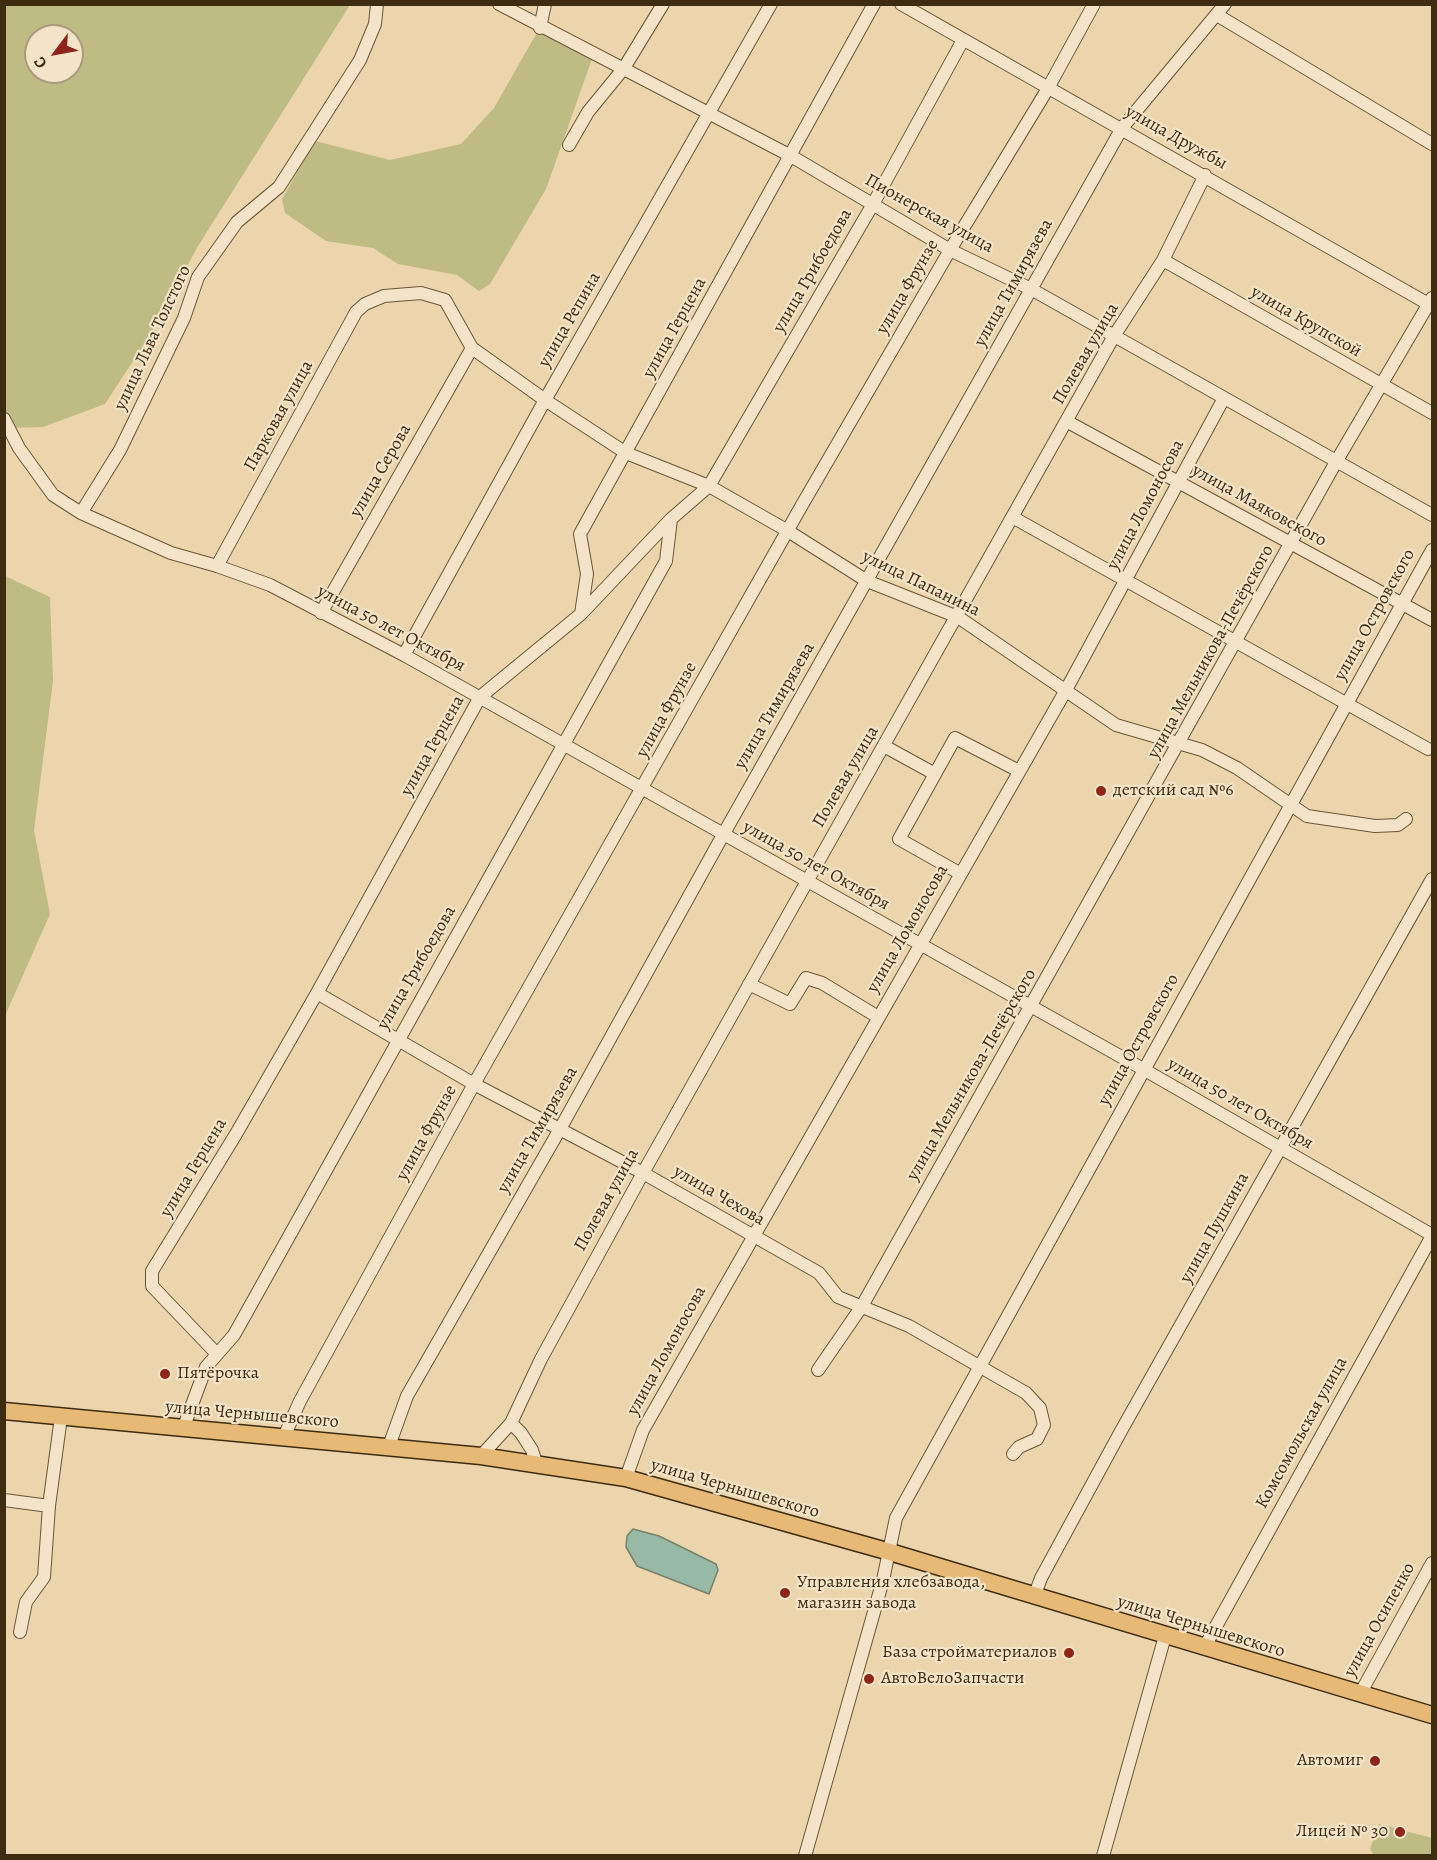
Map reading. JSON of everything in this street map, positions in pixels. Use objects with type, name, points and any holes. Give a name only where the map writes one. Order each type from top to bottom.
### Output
[{"type":"main road","name":"улица Чернышевского","points":[[4,1411],[283,1439],[389,1446],[536,1463],[626,1478],[890,1552],[1359,1695],[1432,1715]]},
{"type":"street","name":"улица Льва Толстого","points":[[81,513],[120,450],[184,318],[198,277],[237,222],[279,187],[360,60],[375,24],[376,4]]},
{"type":"street","name":"Пионерская улица","points":[[500,4],[540,28],[624,68],[791,156],[951,250],[1031,289],[1432,515]]},
{"type":"street","points":[[540,28],[545,4]]},
{"type":"street","points":[[570,145],[588,112],[624,68],[663,4]]},
{"type":"street","name":"улица Репина","points":[[404,655],[544,400],[771,4]]},
{"type":"street","name":"улица Герцена","points":[[216,1353],[152,1286],[152,1271],[236,1134],[317,993],[480,697],[581,614],[587,574],[580,534],[874,4]]},
{"type":"street","name":"улица Дружбы","points":[[901,4],[1047,90],[1122,128],[1431,302]]},
{"type":"street","name":"улица Фрунзе","points":[[283,1439],[300,1401],[474,1084],[788,531],[1047,90],[1094,4]]},
{"type":"street","name":"улица Тимирязева","points":[[389,1446],[407,1396],[560,1129],[1122,128],[1225,4]]},
{"type":"street","points":[[1217,15],[1432,144]]},
{"type":"street","name":"улица Грибоедова","points":[[581,614],[671,519],[709,486],[873,204],[963,40]]},
{"type":"street","name":"Полевая улица","points":[[481,1456],[511,1423],[541,1359],[643,1173],[1014,518],[1114,336],[1163,260],[1205,175]]},
{"type":"street","name":"улица Крупской","points":[[1163,260],[1432,413]]},
{"type":"street","name":"улица Папанина","points":[[384,296],[421,293],[445,300],[472,348],[544,400],[626,453],[709,486],[788,531],[867,581],[958,617],[1116,725],[1202,750],[1237,768],[1307,816],[1375,826],[1398,825],[1406,819]]},
{"type":"street","name":"Парковая улица","points":[[217,566],[356,312],[365,304],[384,296]]},
{"type":"street","name":"улица Мельникова-Печёрского","points":[[818,1370],[862,1306],[1180,745],[1336,462],[1431,302]]},
{"type":"street","name":"улица Серова","points":[[321,613],[472,348]]},
{"type":"street","name":"улица Ломоносова","points":[[626,1478],[643,1430],[1066,690],[1224,398]]},
{"type":"street","name":"улица 50 лет Октября","points":[[4,419],[19,448],[53,495],[81,513],[171,553],[270,585],[404,655],[1143,1069],[1432,1235]]},
{"type":"street","name":"улица Маяковского","points":[[1068,422],[1432,620]]},
{"type":"street","points":[[1014,518],[1428,749]]},
{"type":"street","name":"улица Грибоедова","points":[[183,1429],[206,1367],[234,1335],[561,744],[666,561],[671,519]]},
{"type":"street","name":"улица Островского","points":[[805,1856],[890,1552],[896,1518],[1143,1069],[1291,807],[1401,602],[1432,550]]},
{"type":"street","points":[[961,874],[899,839],[955,738],[1020,771]]},
{"type":"street","points":[[884,746],[935,774]]},
{"type":"street","name":"улица Пушкина","points":[[1034,1597],[1041,1578],[1120,1431],[1432,880]]},
{"type":"street","points":[[749,984],[790,1004],[806,978],[822,983],[878,1017]]},
{"type":"street","name":"улица Чехова","points":[[317,993],[474,1084],[643,1173],[819,1273],[838,1297],[909,1326],[1026,1393],[1040,1408],[1044,1425],[1037,1439],[1019,1447],[1013,1454]]},
{"type":"street","name":"Комсомольская улица","points":[[1204,1648],[1432,1235]]},
{"type":"street","points":[[20,1632],[26,1602],[44,1577],[49,1506],[61,1417]]},
{"type":"street","points":[[511,1423],[527,1441],[536,1463]]},
{"type":"street","points":[[4,1500],[49,1506]]},
{"type":"street","name":"улица Осипенко","points":[[1359,1695],[1432,1563]]},
{"type":"street","points":[[1103,1856],[1165,1636]]},
{"type":"shaded area","points":[[4,5],[350,5],[198,246],[150,335],[105,404],[43,427],[5,428]]},
{"type":"shaded area","points":[[539,29],[593,56],[546,189],[490,284],[479,291],[457,275],[398,264],[373,248],[326,241],[285,213],[282,199],[315,141],[390,160],[461,144],[494,108]]},
{"type":"shaded area","points":[[5,576],[50,597],[53,681],[34,830],[50,914],[5,1016]]},
{"type":"shaded area","points":[[633,1529],[659,1536],[716,1564],[718,1570],[709,1594],[637,1566],[626,1547],[627,1536]]},
{"type":"shaded area","points":[[1379,1824],[1432,1838],[1432,1855],[1373,1854],[1370,1849]]},
{"type":"place","name":"детский сад №6","points":[[1101,791]]},
{"type":"place","name":"Пятёрочка","points":[[165,1374]]},
{"type":"place","name":"Управления хлебзавода, магазин завода","points":[[785,1593]]},
{"type":"place","name":"База стройматериалов","points":[[1069,1653]]},
{"type":"place","name":"АвтоВелоЗапчасти","points":[[869,1679]]},
{"type":"place","name":"Автомиг","points":[[1375,1761]]},
{"type":"place","name":"Лицей № 30","points":[[1400,1832]]}]
